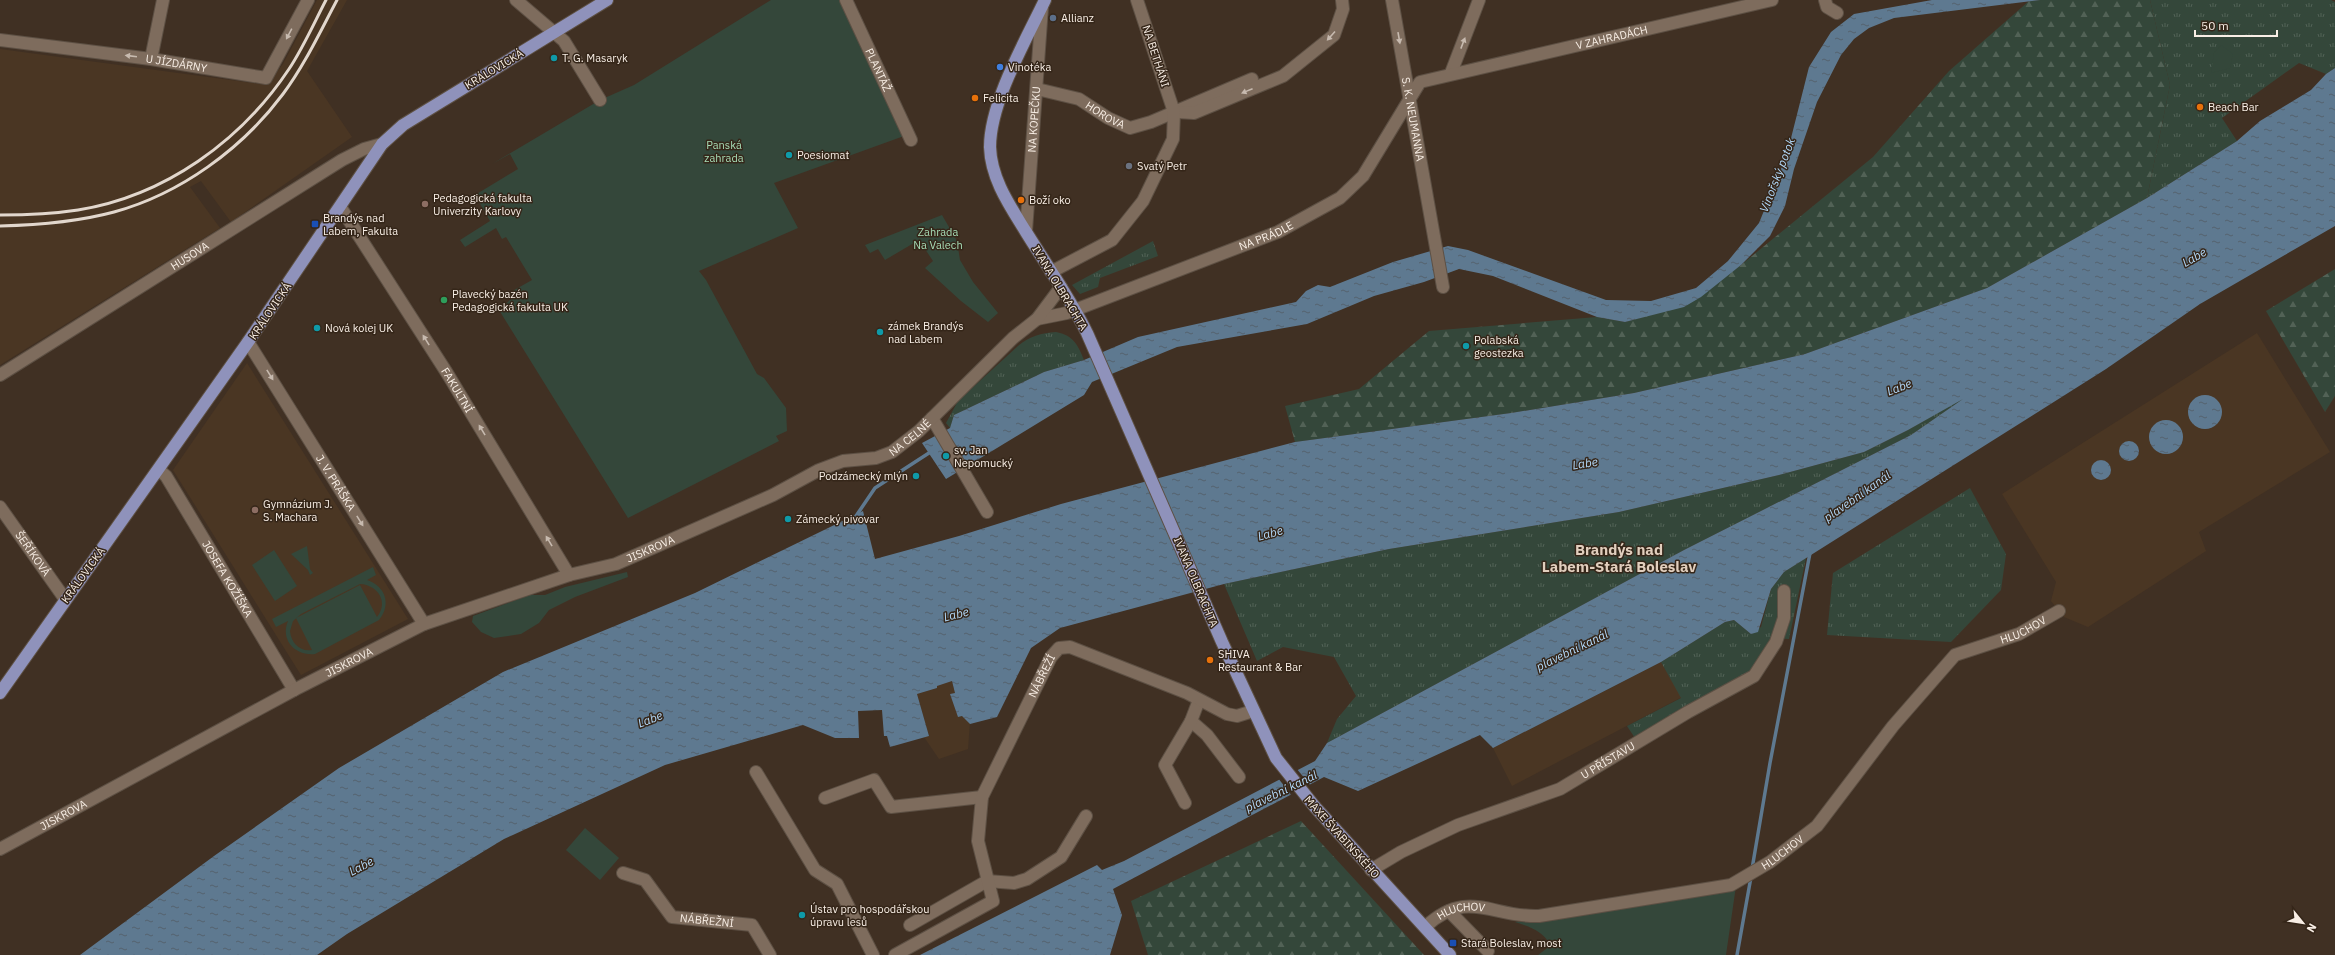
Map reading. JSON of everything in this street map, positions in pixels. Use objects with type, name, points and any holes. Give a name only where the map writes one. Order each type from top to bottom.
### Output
[{"type":"main road","name":"KRÁLOVICKÁ","points":[[0,693],[65,599],[159,470],[341,208],[382,144],[404,125],[607,0]]},
{"type":"main road","name":"IVANA OLBRACHTA","points":[[1044,4],[1007,81],[993,128],[990,146],[993,165],[1003,194],[1060,287],[1075,308],[1093,345],[1222,642]]},
{"type":"main road","name":"MAXE ŠVABINSKÉHO","points":[[1222,642],[1253,711],[1281,765],[1311,803],[1450,955]]},
{"type":"street","points":[[151,59],[163,0]]},
{"type":"street","name":"U JÍZDÁRNY","points":[[0,40],[151,59],[266,78],[308,0]]},
{"type":"street","points":[[516,0],[555,32],[566,44],[600,100]]},
{"type":"street","name":"PLANTÁŽ","points":[[846,0],[911,140]]},
{"type":"street","name":"NA BETHÁNI","points":[[1137,0],[1174,112]]},
{"type":"street","points":[[1051,272],[1112,240],[1143,201],[1173,139],[1174,112],[1194,113],[1283,76],[1334,35],[1343,9],[1342,0]]},
{"type":"street","name":"S. K. NEUMANNA","points":[[1392,0],[1408,99],[1443,287]]},
{"type":"street","points":[[1451,73],[1479,0]]},
{"type":"street","name":"V ZAHRADÁCH","points":[[1408,99],[1420,82],[1451,73],[1613,38],[1772,0]]},
{"type":"street","points":[[1825,0],[1828,7],[1837,12]]},
{"type":"street","name":"NA KOPEČKU","points":[[1026,231],[1044,4]]},
{"type":"street","name":"HOROVA","points":[[1037,89],[1079,99],[1108,118],[1130,128],[1174,112],[1252,79]]},
{"type":"street","name":"NA PRÁDLE","points":[[1037,319],[1067,313],[1075,308],[1278,232],[1340,198],[1363,176],[1408,99]]},
{"type":"street","name":"HUSOVA","points":[[0,375],[342,160],[364,149],[382,144]]},
{"type":"street","name":"FAKULTNÍ","points":[[341,208],[447,373],[569,575]]},
{"type":"street","name":"NA CELNÉ","points":[[717,521],[773,495],[819,470],[843,461],[876,458],[892,452],[919,431],[1013,338],[1037,319],[1060,287]]},
{"type":"street","name":"J. V. PRÁŠKA","points":[[248,342],[424,624]]},
{"type":"street","points":[[932,418],[987,512]]},
{"type":"street","name":"JOSEFA KOŽÍŠKA","points":[[159,470],[166,476],[294,690]]},
{"type":"street","name":"ŠEŘÍKOVÁ","points":[[0,507],[65,599]]},
{"type":"street","name":"JISKROVA","points":[[0,849],[294,690],[424,624],[569,575],[616,564],[717,521]]},
{"type":"street","name":"U PŘÍSTAVU","points":[[1371,870],[1401,852],[1458,825],[1560,789],[1688,712],[1754,676],[1776,642],[1784,618],[1784,591]]},
{"type":"street","name":"HLUCHOV","points":[[1425,928],[1436,918],[1463,906],[1480,906],[1516,915],[1539,916],[1731,885],[1766,864],[1817,826],[1892,726],[1954,655],[2019,634],[2059,611]]},
{"type":"street","name":"NÁBŘEŽÍ","points":[[895,955],[993,901],[978,841],[982,797],[1051,657],[1059,648],[1070,647],[1199,700],[1233,716],[1253,711]]},
{"type":"street","points":[[1185,803],[1165,765],[1191,721],[1199,700]]},
{"type":"street","points":[[1191,721],[1208,735],[1239,777]]},
{"type":"street","points":[[756,772],[815,870],[838,884],[873,955]]},
{"type":"street","points":[[825,798],[874,780],[891,807],[982,797]]},
{"type":"street","points":[[910,925],[987,881],[1014,883],[1027,880],[1061,858],[1086,816]]},
{"type":"street","name":"NÁBŘEŽNÍ","points":[[623,873],[644,880],[672,917],[752,925],[770,955]]},
{"type":"street","points":[[1449,911],[1488,951]]},
{"type":"shaded area","points":[[317,0],[347,0],[307,71],[352,137],[231,222],[201,181],[190,187],[220,228],[0,365],[0,49],[267,85],[283,64]]},
{"type":"shaded area","points":[[2257,333],[2330,452],[2199,532],[2206,551],[2088,627],[2064,617],[2051,601],[2056,582],[2002,494]]},
{"type":"shaded area","name":"Gymnázium J. S. Machara","points":[[247,363],[408,619],[301,675],[173,470]]},
{"type":"shaded area","points":[[1661,662],[1682,697],[1512,786],[1493,748]]},
{"type":"shaded area","points":[[952,681],[955,693],[950,694],[959,717],[962,716],[970,722],[968,749],[939,759],[924,737],[929,736],[917,694],[937,688],[936,686]]},
{"type":"green space","name":"Panská zahrada","points":[[771,0],[840,0],[904,136],[774,183],[798,228],[699,271],[706,280],[757,374],[764,378],[786,408],[787,431],[776,436],[779,441],[628,518],[499,310],[511,299],[507,294],[532,280],[506,237],[502,239],[496,228],[465,247],[460,240],[490,221],[475,195],[518,169],[510,154],[492,164],[600,100],[634,85]]},
{"type":"green space","points":[[2150,0],[2331,0],[2335,2],[2335,68],[2326,74],[2299,63],[2222,118],[2237,141],[2147,198],[2170,85]]},
{"type":"green space","points":[[2150,0],[2170,85],[2147,198],[1987,288],[1805,354],[1634,393],[1511,413],[1295,442],[1285,406],[1359,389],[1429,331],[1597,317],[1625,322],[1684,306],[1741,265],[1873,157],[1949,71],[2029,1]]},
{"type":"green space","points":[[2221,45],[2233,54],[2230,68],[2211,73],[2214,53]]},
{"type":"green space","name":"Zahrada Na Valech","points":[[942,215],[957,241],[960,260],[973,282],[998,313],[988,322],[961,301],[925,268],[933,261],[919,240],[885,260],[878,249],[870,253],[865,245]]},
{"type":"green space","points":[[1153,241],[1158,256],[1100,278],[1098,287],[1080,294],[1072,285]]},
{"type":"green space","points":[[2335,269],[2335,396],[2325,412],[2266,311]]},
{"type":"green space","points":[[1056,332],[1062,333],[1071,338],[1084,360],[1044,372],[954,415],[950,428],[946,423],[958,401],[1018,346],[1036,336]]},
{"type":"green space","points":[[1969,395],[1911,435],[1684,550],[1327,743],[1337,719],[1356,696],[1334,657],[1283,647],[1257,661],[1224,584],[1389,549],[1619,512],[1779,475],[1864,452],[1908,430]]},
{"type":"green space","points":[[1970,488],[2006,554],[2001,590],[1951,642],[1827,635],[1833,573]]},
{"type":"green space","points":[[307,546],[310,569],[313,573],[310,575],[308,570],[291,554]]},
{"type":"green space","points":[[274,550],[297,586],[275,601],[252,565]]},
{"type":"green space","points":[[1806,558],[1789,639],[1774,638],[1752,671],[1635,738],[1627,726],[1681,698],[1661,662],[1725,622],[1734,620],[1751,634],[1761,627],[1771,589],[1784,572]]},
{"type":"green space","points":[[373,567],[376,575],[367,580],[382,591],[386,602],[383,614],[379,620],[315,654],[301,652],[291,645],[286,634],[288,621],[276,627],[272,619]],"holes":[[[360,584],[372,587],[380,595],[382,606],[377,617],[360,585],[297,617]],[[296,618],[312,650],[304,650],[297,646],[292,639],[290,631],[293,621]]]},
{"type":"green space","points":[[627,572],[628,577],[575,597],[549,610],[539,623],[521,634],[494,638],[481,632],[472,622],[473,616],[530,595],[545,595],[565,587]]},
{"type":"green space","points":[[1301,821],[1424,955],[1148,955],[1131,901]]},
{"type":"green space","points":[[585,828],[619,858],[600,880],[566,850]]},
{"type":"green space","points":[[1736,886],[1726,955],[1538,955],[1550,946],[1548,941],[1536,930],[1515,922],[1717,892]]},
{"type":"water","points":[[1932,0],[2040,0],[1894,18],[1869,28],[1854,39],[1841,55],[1817,102],[1794,169],[1785,206],[1770,236],[1741,265],[1701,297],[1684,307],[1625,322],[1597,317],[1493,276],[1459,269],[1424,282],[1374,296],[1307,324],[1177,347],[1092,382],[1084,395],[946,479],[922,443],[950,428],[954,415],[1044,372],[1084,360],[1138,337],[1296,302],[1306,291],[1318,285],[1330,287],[1393,262],[1448,246],[1468,250],[1606,300],[1651,301],[1696,288],[1728,261],[1759,223],[1787,154],[1809,67],[1831,32],[1854,14]]},
{"type":"water","points":[[2335,68],[2335,226],[2200,304],[2106,369],[1784,572],[1771,589],[1758,632],[1751,634],[1734,620],[1725,622],[1661,662],[1493,748],[1480,735],[1358,791],[1324,777],[1113,889],[1122,915],[1110,955],[920,955],[1097,865],[1102,870],[1124,861],[1315,761],[1327,743],[1684,550],[1911,435],[1963,399],[1908,430],[1864,452],[1779,475],[1619,512],[1389,549],[1224,584],[1060,628],[1031,648],[997,717],[970,724],[962,716],[958,717],[950,694],[955,693],[952,681],[937,686],[937,688],[917,694],[929,736],[890,747],[887,736],[884,736],[882,710],[858,711],[859,738],[835,738],[803,725],[665,765],[504,839],[347,934],[317,955],[80,955],[214,856],[339,768],[503,672],[695,593],[863,511],[875,559],[959,536],[1061,504],[1295,442],[1511,413],[1634,393],[1805,354],[1987,288],[2147,198],[2237,141],[2260,121],[2311,90],[2326,74]]},
{"type":"water","points":[[2205,395],[2217,400],[2222,412],[2217,424],[2205,429],[2193,424],[2188,412],[2193,400]]},
{"type":"water","points":[[2166,420],[2172,421],[2178,425],[2182,431],[2182,443],[2178,449],[2172,453],[2166,454],[2160,453],[2154,449],[2150,443],[2149,437],[2150,431],[2154,425],[2160,421]]},
{"type":"water","points":[[2129,441],[2136,444],[2139,451],[2136,458],[2129,461],[2122,458],[2119,451],[2122,444]]},
{"type":"water","points":[[2101,460],[2108,463],[2111,470],[2108,477],[2101,480],[2094,477],[2091,470],[2094,463]]},
{"type":"pier","points":[[1296,768],[1311,786],[1292,796],[1278,778]]},
{"type":"waterway","points":[[854,519],[875,488],[932,451]]},
{"type":"waterway","points":[[1752,869],[1770,763],[1810,553]]},
{"type":"waterway","points":[[1737,955],[1751,877]]},
{"type":"railway","points":[[0,215],[78,210],[110,203],[141,192],[170,178],[198,161],[224,142],[270,95],[294,61],[326,0]]},
{"type":"railway","points":[[0,226],[58,222],[114,212],[139,204],[162,194],[208,167],[249,133],[283,94],[305,60],[337,0]]},
{"type":"place","name":"Allianz","points":[[1053,18]]},
{"type":"place","name":"T. G. Masaryk","points":[[554,58]]},
{"type":"place","name":"Vinotéka","points":[[1000,67]]},
{"type":"place","name":"Felicita","points":[[975,98]]},
{"type":"place","name":"Beach Bar","points":[[2200,107]]},
{"type":"place","name":"Poesiomat","points":[[789,155]]},
{"type":"place","name":"Svatý Petr","points":[[1129,166]]},
{"type":"place","name":"Boží oko","points":[[1021,200]]},
{"type":"place","name":"Pedagogická fakulta Univerzity Karlovy","points":[[425,204]]},
{"type":"place","name":"Brandýs nad Labem, Fakulta","points":[[315,224]]},
{"type":"place","name":"Plavecký bazén Pedagogická fakulta UK","points":[[444,300]]},
{"type":"place","name":"Nová kolej UK","points":[[317,328]]},
{"type":"place","name":"zámek Brandýs nad Labem","points":[[880,332]]},
{"type":"place","name":"Polabská geostezka","points":[[1466,346]]},
{"type":"place","name":"sv. Jan Nepomucký","points":[[946,456]]},
{"type":"place","name":"Podzámecký mlýn","points":[[916,476]]},
{"type":"place","name":"Gymnázium J. S. Machara","points":[[255,510]]},
{"type":"place","name":"Zámecký pivovar","points":[[788,519]]},
{"type":"place","name":"SHIVA Restaurant & Bar","points":[[1210,660]]},
{"type":"place","name":"Ústav pro hospodářskou úpravu lesů","points":[[802,915]]},
{"type":"place","name":"Stará Boleslav, most","points":[[1453,943]]},
{"type":"district","name":"Brandýs nad Labem-Stará Boleslav","points":[[1619,558]]},
{"type":"water label","name":"Vinořský potok","points":[[1777,175]]},
{"type":"water label","name":"Labe","points":[[2194,257]]},
{"type":"water label","name":"Labe","points":[[1899,387]]},
{"type":"water label","name":"Labe","points":[[1585,463]]},
{"type":"water label","name":"plavební kanál","points":[[1857,496]]},
{"type":"water label","name":"Labe","points":[[1270,533]]},
{"type":"water label","name":"Labe","points":[[956,614]]},
{"type":"water label","name":"plavební kanál","points":[[1572,650]]},
{"type":"water label","name":"Labe","points":[[650,719]]},
{"type":"water label","name":"plavební kanál","points":[[1281,791]]},
{"type":"water label","name":"Labe","points":[[361,866]]}]
